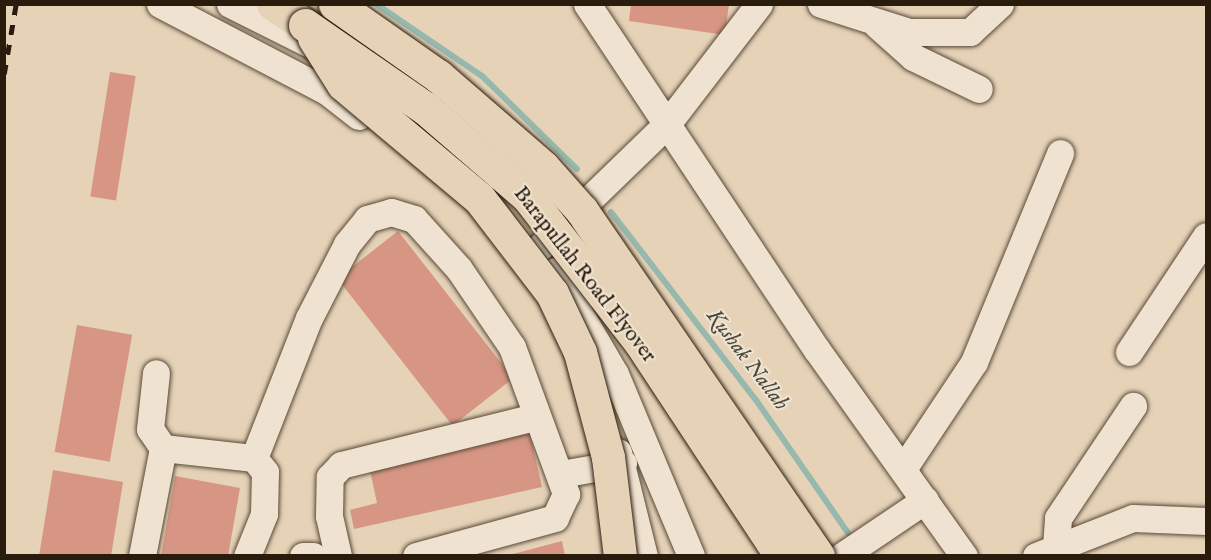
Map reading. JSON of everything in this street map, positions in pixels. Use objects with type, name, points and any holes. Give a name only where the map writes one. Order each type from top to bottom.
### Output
[{"type":"highway","name":"Barapullah Road Flyover","points":[[273,4],[425,108],[528,197],[640,342],[781,555]]},
{"type":"highway","name":"Barapullah Road Flyover","points":[[342,13],[438,76],[543,167],[582,211],[818,555]]},
{"type":"highway","points":[[305,25],[343,84],[479,198],[552,292],[580,352],[606,446],[620,555]]},
{"type":"street","points":[[160,4],[328,92],[421,162],[498,242],[576,359],[622,463],[644,555]]},
{"type":"street","points":[[230,4],[343,61],[463,160],[538,249],[615,374],[691,555]]},
{"type":"street","points":[[587,4],[964,555]]},
{"type":"street","points":[[538,249],[667,124],[759,4]]},
{"type":"street","points":[[821,4],[877,25],[909,32],[969,32],[1000,4]]},
{"type":"street","points":[[328,92],[343,61],[342,13]]},
{"type":"street","points":[[877,25],[913,57],[979,89]]},
{"type":"street","points":[[903,469],[974,362],[1060,153]]},
{"type":"street","points":[[254,458],[309,318],[347,244],[367,219],[391,212],[414,219],[459,269],[512,347],[536,417],[561,474],[566,494],[555,518],[416,555]]},
{"type":"street","points":[[1129,352],[1206,236]]},
{"type":"street","points":[[142,555],[163,448],[150,429],[156,373]]},
{"type":"street","points":[[1042,553],[1058,518],[1133,406]]},
{"type":"street","points":[[338,555],[329,516],[330,477],[341,465],[536,417]]},
{"type":"street","points":[[163,448],[254,458],[265,471],[264,514],[247,555]]},
{"type":"street","points":[[561,474],[622,463]]},
{"type":"street","points":[[842,555],[925,500]]},
{"type":"street","points":[[1042,553],[1133,518],[1206,521]]},
{"type":"street","points":[[483,555],[541,542]]},
{"type":"street","points":[[303,555],[313,555]]},
{"type":"building","points":[[631,4],[729,4],[725,35],[629,21]]},
{"type":"building","points":[[110,72],[136,76],[116,201],[90,196]]},
{"type":"building","points":[[398,231],[513,378],[452,426],[337,278]]},
{"type":"building","points":[[77,325],[132,335],[110,462],[55,452]]},
{"type":"building","points":[[529,430],[542,487],[354,529],[350,510],[377,503],[369,466]]},
{"type":"building","points":[[53,470],[123,482],[111,556],[39,556]]},
{"type":"building","points":[[175,476],[240,488],[228,556],[161,556]]},
{"type":"building","points":[[562,541],[565,556],[509,555]]},
{"type":"waterway","name":"Kushak Nallah","points":[[376,4],[482,76],[577,169]]},
{"type":"waterway","name":"Kushak Nallah","points":[[611,212],[756,400],[848,533]]},
{"type":"railway","points":[[4,74],[16,4]]}]
